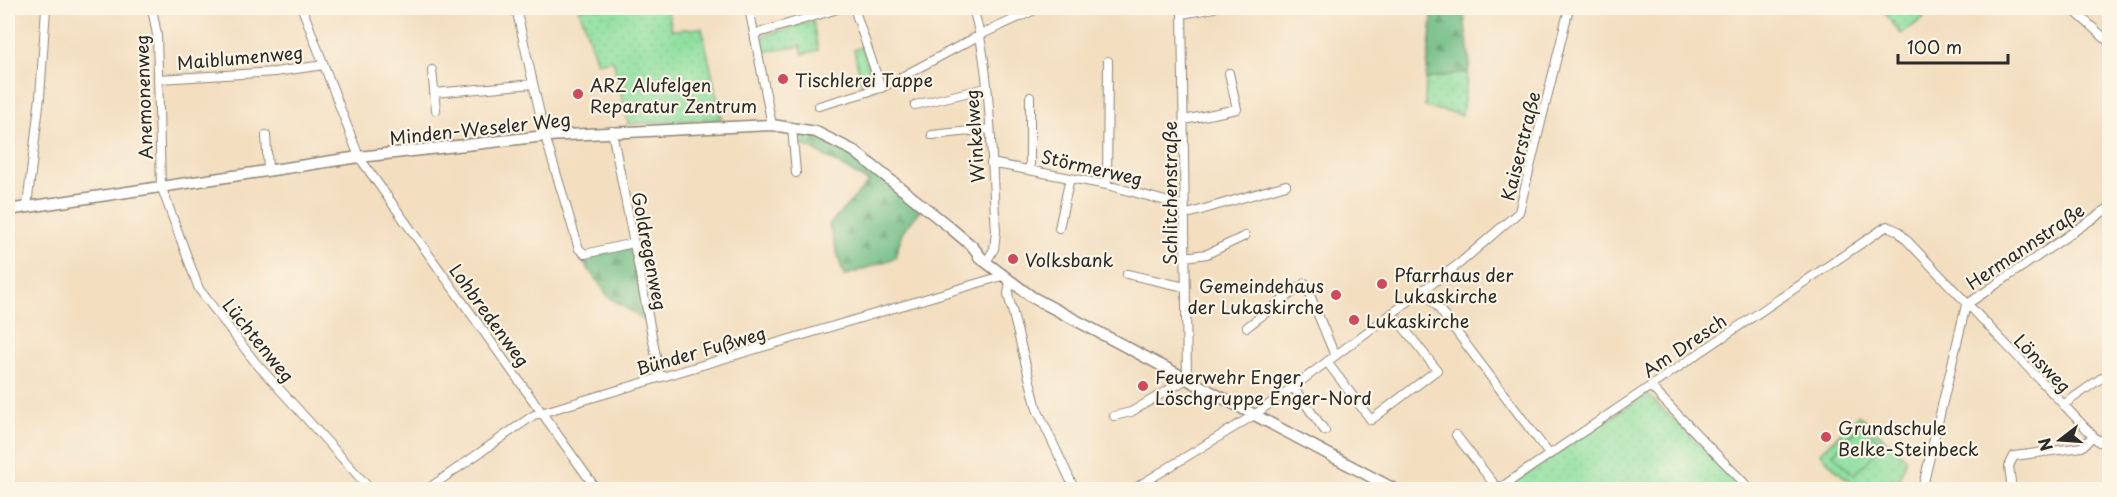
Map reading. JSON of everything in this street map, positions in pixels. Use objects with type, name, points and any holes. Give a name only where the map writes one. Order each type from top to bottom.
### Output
[{"type":"street","points":[[27,206],[40,97],[46,8]]},
{"type":"street","name":"Anemonenweg","points":[[152,8],[157,35],[161,186]]},
{"type":"street","name":"Lohbredenweg","points":[[302,8],[359,158],[597,489]]},
{"type":"street","points":[[516,8],[545,136],[579,249],[585,254],[633,243]]},
{"type":"street","points":[[749,8],[772,125]]},
{"type":"street","points":[[754,34],[841,8]]},
{"type":"street","points":[[854,8],[881,88]]},
{"type":"street","name":"Winkelweg","points":[[973,8],[980,35],[986,88],[996,235],[994,249],[984,261]]},
{"type":"street","points":[[819,106],[881,88],[980,35],[1039,8]]},
{"type":"street","points":[[1182,11],[1214,8]]},
{"type":"street","name":"Kaiserstraße","points":[[1132,489],[1254,415],[1460,262],[1519,212],[1569,8]]},
{"type":"street","points":[[2071,8],[2109,43]]},
{"type":"street","name":"Schlitchenstraße","points":[[1182,11],[1187,379]]},
{"type":"street","points":[[1107,185],[1108,61]]},
{"type":"street","name":"Maiblumenweg","points":[[159,79],[275,72],[324,64]]},
{"type":"street","points":[[432,70],[436,110]]},
{"type":"street","points":[[1184,120],[1237,109],[1229,73]]},
{"type":"street","points":[[434,93],[533,84]]},
{"type":"street","points":[[915,105],[986,88]]},
{"type":"street","points":[[1030,97],[1030,169]]},
{"type":"street","name":"Minden-Weseler Weg","points":[[8,210],[268,170],[545,136],[772,125],[792,127],[816,132],[854,151],[932,215],[963,247],[1032,297],[1396,489]]},
{"type":"street","points":[[792,127],[796,173]]},
{"type":"street","points":[[932,135],[989,129]]},
{"type":"street","name":"Goldregenweg","points":[[612,131],[660,377]]},
{"type":"street","points":[[266,135],[268,170]]},
{"type":"street","name":"Störmerweg","points":[[991,163],[1107,185],[1184,211]]},
{"type":"street","points":[[1059,228],[1070,178]]},
{"type":"street","points":[[1184,211],[1286,184]]},
{"type":"street","name":"Lüchtenweg","points":[[161,186],[199,289],[255,362],[371,489]]},
{"type":"street","name":"Hermannstraße","points":[[1922,489],[1966,305],[2109,207]]},
{"type":"street","name":"Lönsweg","points":[[1887,226],[1898,231],[2096,439]]},
{"type":"street","name":"Am Dresch","points":[[1498,489],[1887,226]]},
{"type":"street","points":[[1185,257],[1207,254],[1245,236]]},
{"type":"street","points":[[1127,274],[1185,287]]},
{"type":"street","points":[[1006,279],[1037,409],[1075,489]]},
{"type":"street","name":"Bünder Fußweg","points":[[426,489],[534,415],[1006,279]]},
{"type":"street","points":[[1247,327],[1305,283],[1335,356]]},
{"type":"street","points":[[1424,289],[1549,454]]},
{"type":"street","points":[[1326,362],[1371,420],[1428,377],[1437,370],[1392,312]]},
{"type":"street","points":[[2062,405],[2109,372]]},
{"type":"street","points":[[1114,417],[1131,412],[1187,379]]},
{"type":"street","points":[[1650,386],[1751,489]]},
{"type":"street","points":[[1293,387],[1325,431]]},
{"type":"street","points":[[2012,489],[2009,466],[2014,456],[2082,447],[2109,434]]},
{"type":"street","points":[[1456,435],[1498,489]]},
{"type":"green space","points":[[579,8],[667,8],[672,30],[702,28],[722,119],[628,124],[613,60],[597,63]]},
{"type":"green space","points":[[1433,8],[1463,8],[1470,62],[1468,72],[1426,79]]},
{"type":"green space","points":[[1881,8],[1918,8],[1924,18],[1901,34]]},
{"type":"green space","points":[[813,21],[818,50],[803,54],[801,46],[763,52],[761,43],[765,35]]},
{"type":"green space","points":[[862,47],[876,88],[863,92],[854,50]]},
{"type":"green space","points":[[1468,72],[1462,115],[1425,107],[1426,79]]},
{"type":"green space","points":[[795,131],[831,144],[847,153],[877,174],[920,211],[902,233],[895,258],[844,276],[829,225],[869,182],[809,147],[796,145]]},
{"type":"green space","points":[[624,247],[632,252],[645,321],[609,297],[581,259]]},
{"type":"green space","points":[[1647,394],[1745,489],[1502,490]]},
{"type":"green space","points":[[1859,415],[1906,459],[1896,489],[1870,488],[1853,483],[1838,472],[1820,453]]},
{"type":"green space","points":[[1861,425],[1883,445],[1854,475],[1833,454]]},
{"type":"place","name":"Tischlerei Tappe","points":[[783,79]]},
{"type":"place","name":"ARZ Alufelgen Reparatur Zentrum","points":[[578,94]]},
{"type":"place","name":"Volksbank","points":[[1013,259]]},
{"type":"place","name":"Pfarrhaus der Lukaskirche","points":[[1382,284]]},
{"type":"place","name":"Gemeindehaus der Lukaskirche","points":[[1336,295]]},
{"type":"place","name":"Lukaskirche","points":[[1354,320]]},
{"type":"place","name":"Feuerwehr Enger, Löschgruppe Enger-Nord","points":[[1143,386]]},
{"type":"place","name":"Grundschule Belke-Steinbeck","points":[[1826,437]]}]
